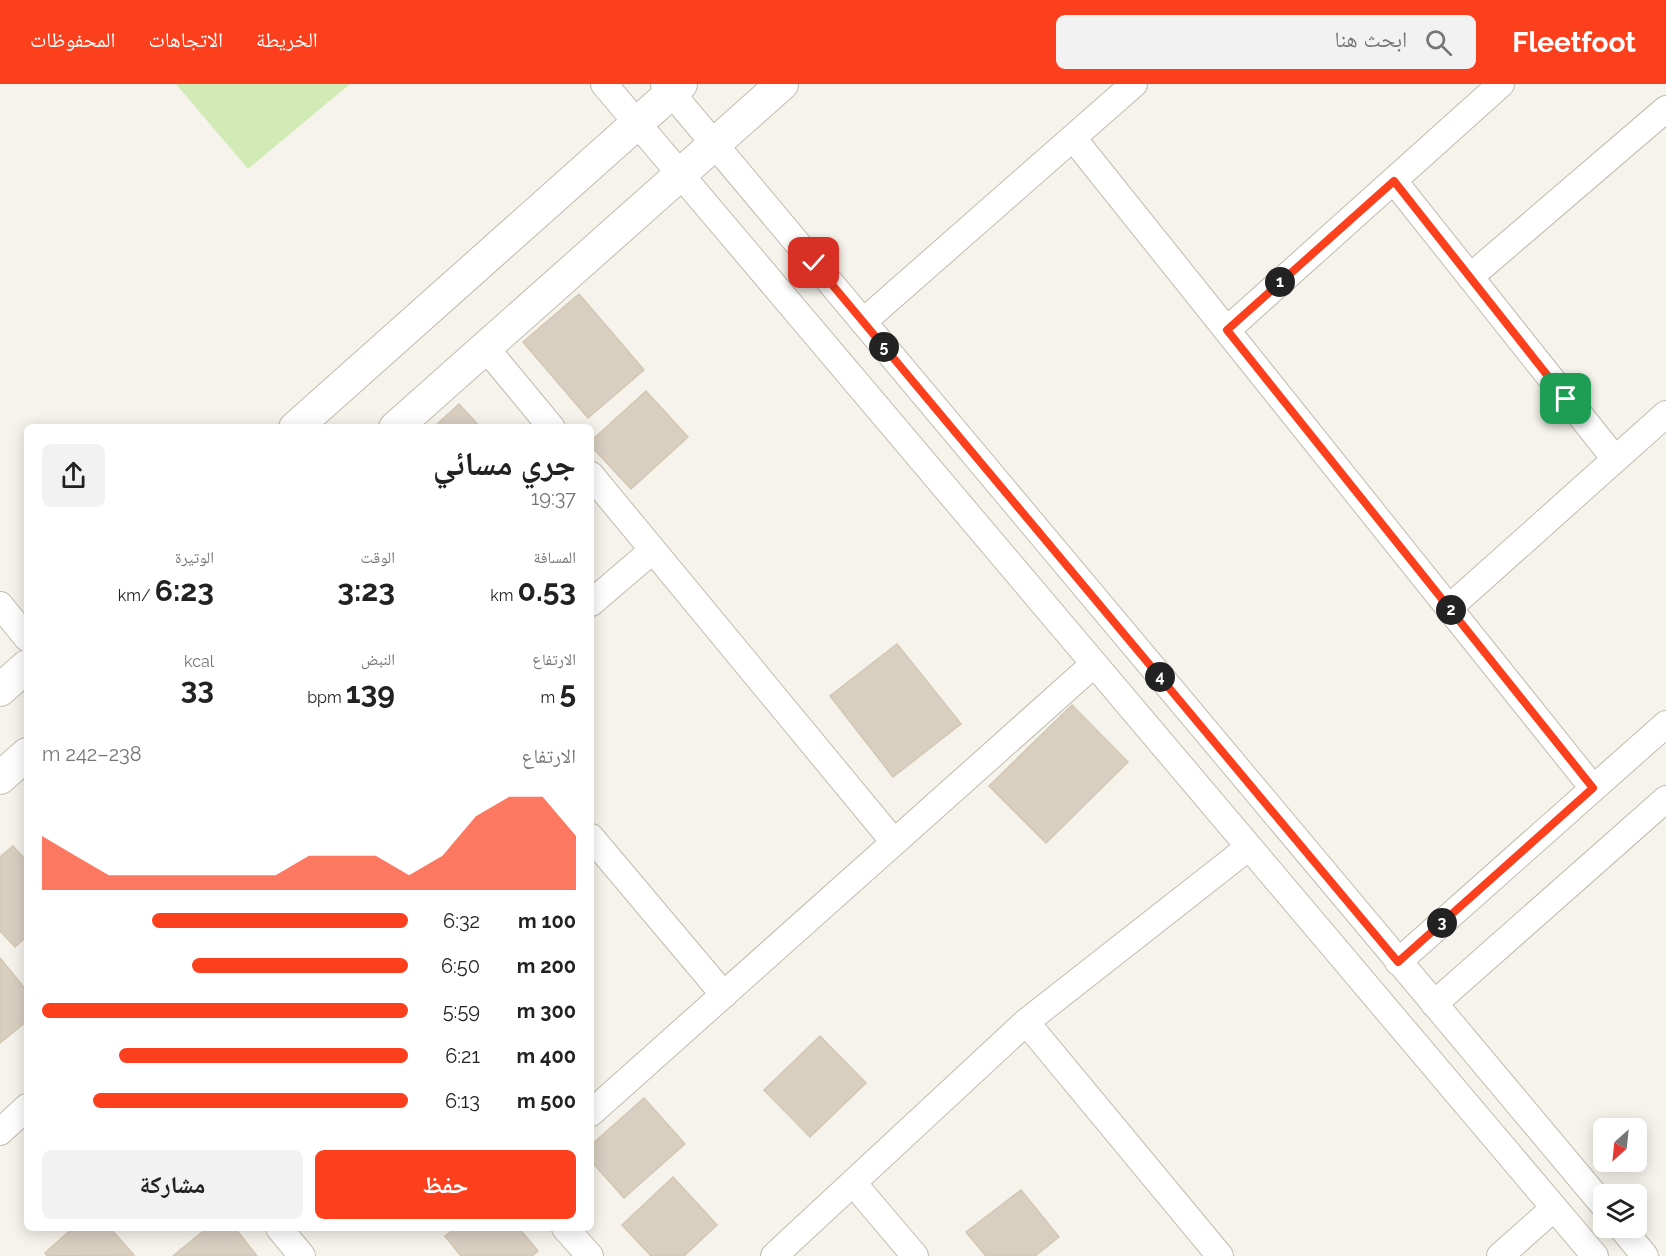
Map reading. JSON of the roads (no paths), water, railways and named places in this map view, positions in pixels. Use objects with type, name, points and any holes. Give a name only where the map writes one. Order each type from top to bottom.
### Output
[{"type":"street","points":[[604,84],[1595,1256]]},
{"type":"street","points":[[399,424],[782,84]]},
{"type":"street","points":[[863,322],[1134,84]]},
{"type":"street","points":[[1227,330],[1501,84]]},
{"type":"street","points":[[300,424],[637,124],[672,87],[714,144],[1593,1193]]},
{"type":"street","points":[[1470,277],[1666,109]]},
{"type":"street","points":[[1073,138],[1593,788]]},
{"type":"street","points":[[1394,181],[1615,459]]},
{"type":"street","points":[[485,347],[549,424]]},
{"type":"street","points":[[1449,608],[1666,414]]},
{"type":"street","points":[[594,479],[894,842]]},
{"type":"street","points":[[594,600],[653,550]]},
{"type":"street","points":[[0,605],[24,634]]},
{"type":"street","points":[[594,1110],[1094,664]]},
{"type":"street","points":[[0,690],[24,669]]},
{"type":"street","points":[[1398,962],[1666,724]]},
{"type":"street","points":[[1434,1004],[1666,799]]},
{"type":"street","points":[[594,841],[724,995]]},
{"type":"street","points":[[774,1256],[1026,1022],[1249,847]]},
{"type":"street","points":[[1026,1022],[1220,1256]]},
{"type":"street","points":[[0,1132],[24,1110]]},
{"type":"street","points":[[854,1184],[915,1256]]},
{"type":"street","points":[[1500,1256],[1554,1208]]},
{"type":"street","points":[[281,1231],[302,1256]]},
{"type":"street","points":[[568,1231],[590,1256]]},
{"type":"street","points":[[1630,1238],[1645,1256]]}]
